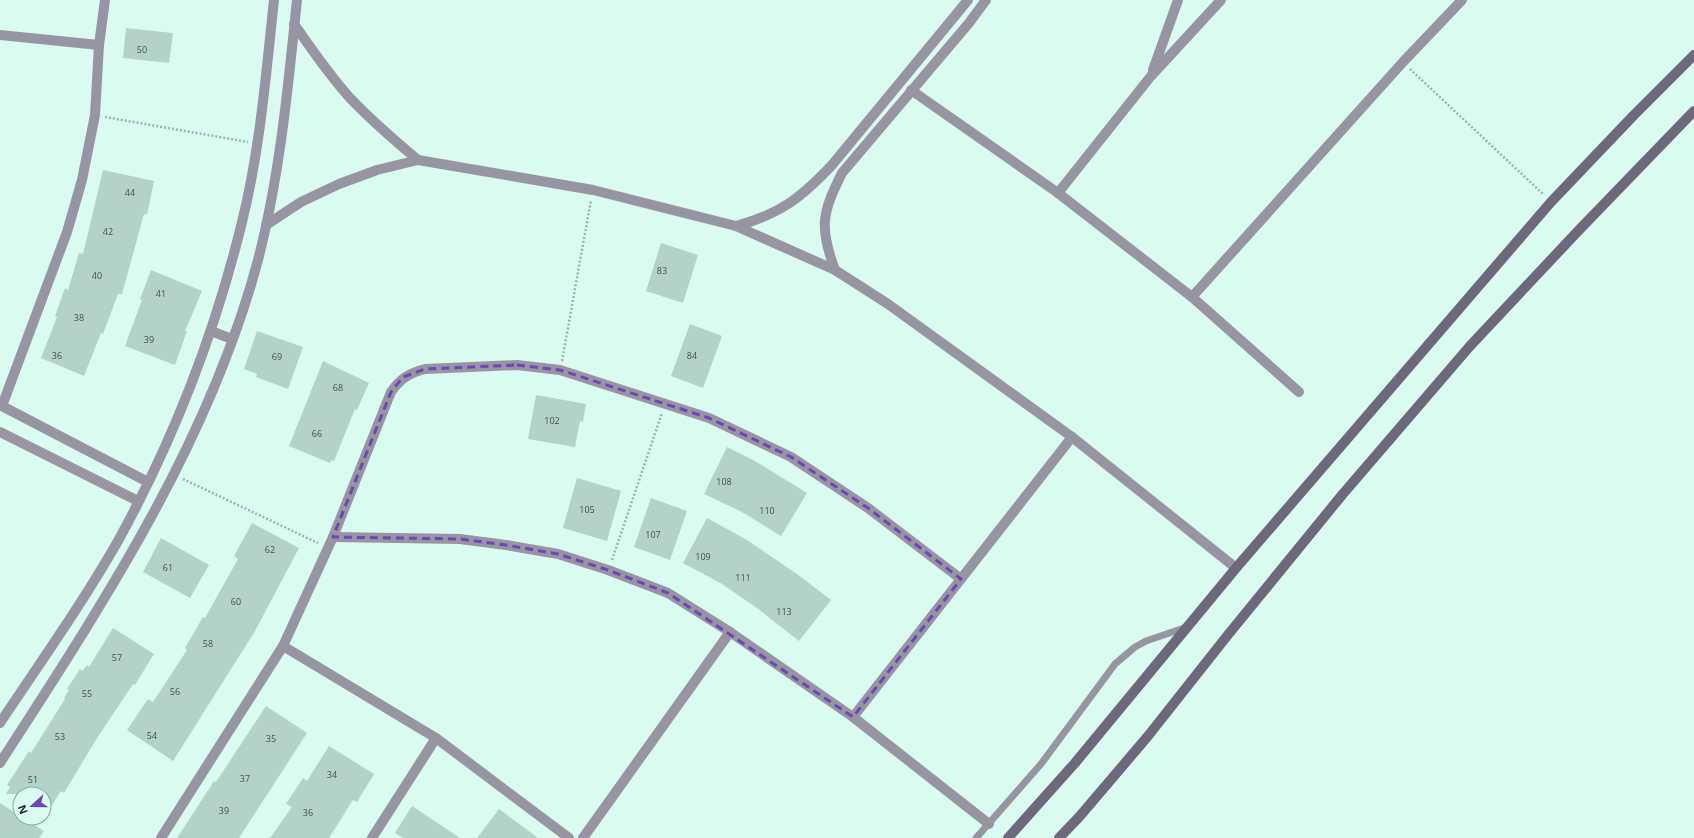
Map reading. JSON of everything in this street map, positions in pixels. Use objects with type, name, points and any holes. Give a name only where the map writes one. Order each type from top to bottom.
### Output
[{"type":"street","points":[[105,0],[99,45],[95,115],[82,180],[67,232],[1,406],[148,482]]},
{"type":"street","points":[[0,723],[91,586],[118,541],[148,482],[176,420],[211,331],[243,221],[258,144],[274,0]]},
{"type":"street","points":[[0,763],[107,595],[174,475],[212,391],[232,339],[258,260],[266,224],[278,162],[297,0]]},
{"type":"street","points":[[736,226],[764,218],[796,200],[812,186],[832,165],[968,0]]},
{"type":"street","points":[[835,270],[825,237],[824,220],[830,196],[842,172],[910,90],[969,23],[986,0]]},
{"type":"street","points":[[1151,76],[1178,0]]},
{"type":"street","points":[[1058,193],[1151,76],[1221,0]]},
{"type":"street","points":[[1192,297],[1403,62],[1462,0]]},
{"type":"street","points":[[294,24],[320,62],[350,98],[382,130],[418,160]]},
{"type":"street","points":[[0,35],[99,45]]},
{"type":"street","points":[[1008,838],[1071,769],[1236,568],[1551,202],[1694,55]]},
{"type":"street","points":[[910,90],[1058,193],[1192,297],[1299,392]]},
{"type":"street","points":[[1059,838],[1080,816],[1148,736],[1342,495],[1470,346],[1584,224],[1694,111]]},
{"type":"street","points":[[266,224],[301,202],[338,184],[377,170],[418,160],[593,190],[736,226],[835,270],[888,304],[1072,437],[1236,568]]},
{"type":"street","points":[[832,165],[842,172]]},
{"type":"street","points":[[211,331],[232,339]]},
{"type":"street","points":[[161,838],[283,646],[333,537],[391,392],[403,377],[414,372],[425,369],[517,365],[560,370],[710,418],[791,457],[868,508],[961,579]]},
{"type":"street","points":[[0,432],[138,501]]},
{"type":"street","points":[[854,717],[1072,437]]},
{"type":"street","points":[[333,537],[460,539],[506,544],[558,554],[608,570],[668,593],[730,632],[854,717],[989,824]]},
{"type":"street","points":[[583,838],[730,632]]},
{"type":"street","points":[[283,646],[436,738],[569,838]]},
{"type":"street","points":[[372,838],[436,738]]},
{"type":"lane","points":[[976,838],[1046,759],[1115,664],[1124,655],[1146,640],[1189,626]]},
{"type":"path","points":[[1403,62],[1551,202]]},
{"type":"path","points":[[95,115],[258,144]]},
{"type":"path","points":[[560,370],[593,190]]},
{"type":"path","points":[[608,570],[665,403]]},
{"type":"path","points":[[174,475],[328,547]]},
{"type":"highlighted area","points":[[517,365],[560,370],[709,418],[791,457],[868,508],[961,579],[853,717],[668,593],[608,570],[558,554],[460,539],[333,537],[391,392],[403,377],[425,369]]},
{"type":"building","points":[[126,28],[173,33],[169,63],[123,58]]},
{"type":"building","points":[[103,170],[154,181],[147,215],[144,214],[122,294],[118,294],[103,334],[101,333],[84,376],[41,358],[57,317],[55,316],[65,288],[68,290],[79,253],[83,254]]},
{"type":"building","points":[[661,243],[698,255],[683,303],[646,291]]},
{"type":"building","points":[[151,270],[202,291],[185,331],[187,331],[175,365],[125,346]]},
{"type":"building","points":[[690,324],[722,336],[703,388],[671,376]]},
{"type":"building","points":[[257,331],[303,347],[288,389],[256,377],[257,374],[244,369]]},
{"type":"building","points":[[323,361],[369,383],[357,410],[355,409],[334,461],[331,460],[330,463],[289,446]]},
{"type":"building","points":[[536,395],[586,404],[583,422],[580,421],[575,447],[528,439]]},
{"type":"building","points":[[727,447],[755,461],[807,493],[781,536],[742,512],[704,494]]},
{"type":"building","points":[[577,478],[621,491],[607,541],[563,528]]},
{"type":"building","points":[[651,498],[687,511],[670,560],[634,547]]},
{"type":"building","points":[[707,518],[747,540],[797,574],[831,600],[799,641],[757,608],[722,584],[683,563]]},
{"type":"building","points":[[252,523],[299,548],[255,631],[173,761],[127,730],[148,699],[153,702],[187,650],[185,648],[203,617],[205,618],[238,559],[234,556]]},
{"type":"building","points":[[161,538],[209,565],[190,598],[143,572]]},
{"type":"building","points":[[113,628],[154,654],[135,685],[133,684],[97,738],[64,793],[61,791],[52,805],[52,786],[12,786],[12,794],[6,794],[10,787],[7,785],[29,751],[31,753],[65,699],[64,698],[69,690],[67,689],[80,669],[82,671],[87,665],[89,667]]},
{"type":"building","points":[[266,706],[307,733],[239,838],[177,838],[214,781],[216,782]]},
{"type":"building","points":[[329,746],[374,774],[357,802],[353,800],[329,838],[270,838],[292,807],[286,804],[303,778],[307,781]]},
{"type":"building","points":[[0,803],[12,811],[12,826],[36,826],[44,831],[39,838],[0,838]]},
{"type":"building","points":[[412,806],[460,838],[403,838],[395,833]]},
{"type":"building","points":[[499,809],[538,838],[477,838]]}]
